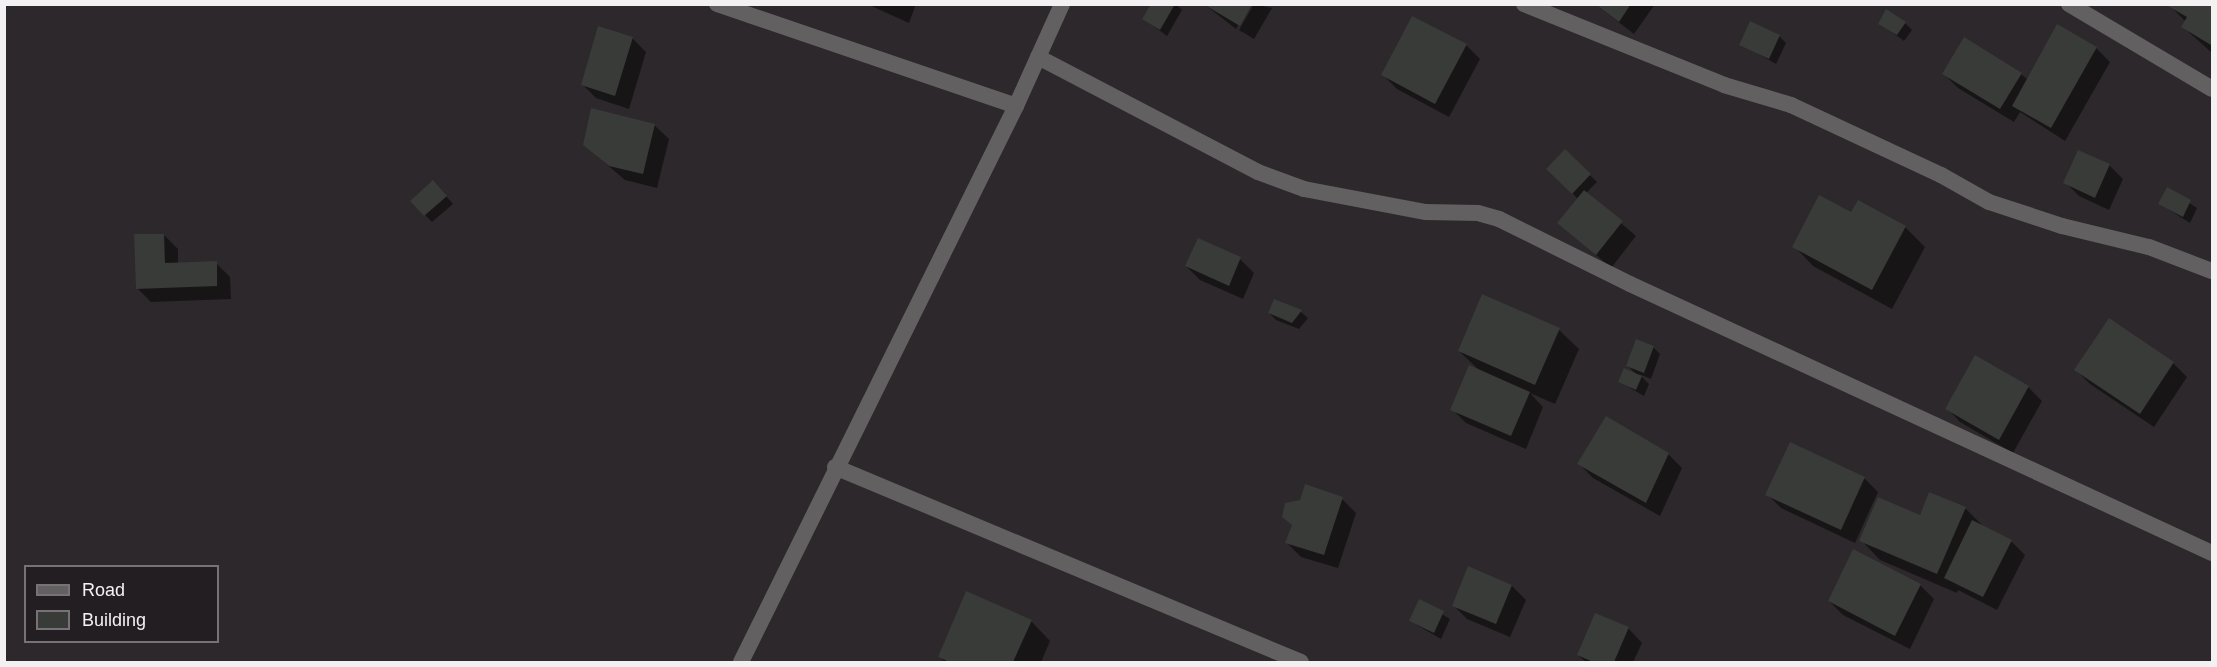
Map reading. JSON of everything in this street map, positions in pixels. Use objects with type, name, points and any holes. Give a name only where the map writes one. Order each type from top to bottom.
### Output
[{"type":"street","points":[[717,4],[1016,106]]},
{"type":"street","points":[[741,663],[835,467],[1016,106],[1062,4]]},
{"type":"street","points":[[1524,4],[1724,85],[1791,105],[1941,175],[1989,202],[2062,226],[2149,247],[2212,271]]},
{"type":"street","points":[[2070,4],[2212,89]]},
{"type":"street","points":[[1038,57],[1258,172],[1295,186],[1395,207],[1478,213],[1499,219],[1652,294],[2212,553]]},
{"type":"street","points":[[835,467],[1301,663]]},
{"type":"building","points":[[1151,4],[1175,4],[1160,30],[1142,19]]},
{"type":"building","points":[[1203,4],[1252,4],[1240,26]]},
{"type":"building","points":[[1595,4],[1631,4],[1619,22]]},
{"type":"building","points":[[2166,5],[2212,5],[2211,45],[2181,27],[2187,17]]},
{"type":"building","points":[[1886,9],[1906,22],[1897,35],[1878,24]]},
{"type":"building","points":[[1412,16],[1467,44],[1435,104],[1381,75]]},
{"type":"building","points":[[1750,21],[1780,35],[1769,59],[1739,45]]},
{"type":"building","points":[[2057,24],[2097,47],[2051,128],[2012,106]]},
{"type":"building","points":[[598,26],[633,37],[615,96],[581,85]]},
{"type":"building","points":[[1964,37],[2022,73],[2000,109],[1942,74]]},
{"type":"building","points":[[591,108],[655,124],[643,174],[609,166],[583,145]]},
{"type":"building","points":[[1565,149],[1591,174],[1572,194],[1546,169]]},
{"type":"building","points":[[2078,150],[2110,164],[2095,198],[2063,183]]},
{"type":"building","points":[[433,180],[447,196],[424,216],[410,201]]},
{"type":"building","points":[[2167,187],[2191,200],[2183,217],[2158,204]]},
{"type":"building","points":[[1584,190],[1623,221],[1596,255],[1557,223]]},
{"type":"building","points":[[1819,195],[1851,212],[1858,200],[1906,226],[1872,290],[1792,247]]},
{"type":"building","points":[[134,234],[164,234],[165,263],[217,261],[217,286],[136,289]]},
{"type":"building","points":[[1198,238],[1241,257],[1229,286],[1185,266]]},
{"type":"building","points":[[1482,294],[1560,328],[1535,385],[1458,351]]},
{"type":"building","points":[[1274,299],[1302,310],[1292,323],[1268,313]]},
{"type":"building","points":[[2109,318],[2174,362],[2140,414],[2074,370]]},
{"type":"building","points":[[1636,339],[1654,346],[1644,373],[1626,366]]},
{"type":"building","points":[[1975,355],[2029,386],[1999,440],[1945,409]]},
{"type":"building","points":[[1469,365],[1530,392],[1511,436],[1450,410]]},
{"type":"building","points":[[1624,368],[1642,376],[1636,390],[1618,382]]},
{"type":"building","points":[[1606,416],[1669,453],[1646,503],[1577,464]]},
{"type":"building","points":[[1790,442],[1865,477],[1841,530],[1765,495]]},
{"type":"building","points":[[1305,484],[1343,497],[1324,555],[1285,543],[1292,525],[1282,517],[1285,503],[1300,500]]},
{"type":"building","points":[[1929,492],[1966,507],[1937,574],[1859,541],[1878,497],[1920,515]]},
{"type":"building","points":[[1972,520],[2012,540],[1983,597],[1944,578]]},
{"type":"building","points":[[1853,549],[1921,584],[1895,636],[1828,601]]},
{"type":"building","points":[[1468,566],[1512,585],[1496,624],[1452,606]]},
{"type":"building","points":[[966,591],[1032,620],[1013,662],[949,662],[938,657]]},
{"type":"building","points":[[1419,599],[1444,611],[1434,633],[1409,621]]},
{"type":"building","points":[[1595,613],[1629,627],[1614,662],[1593,662],[1577,655]]}]
